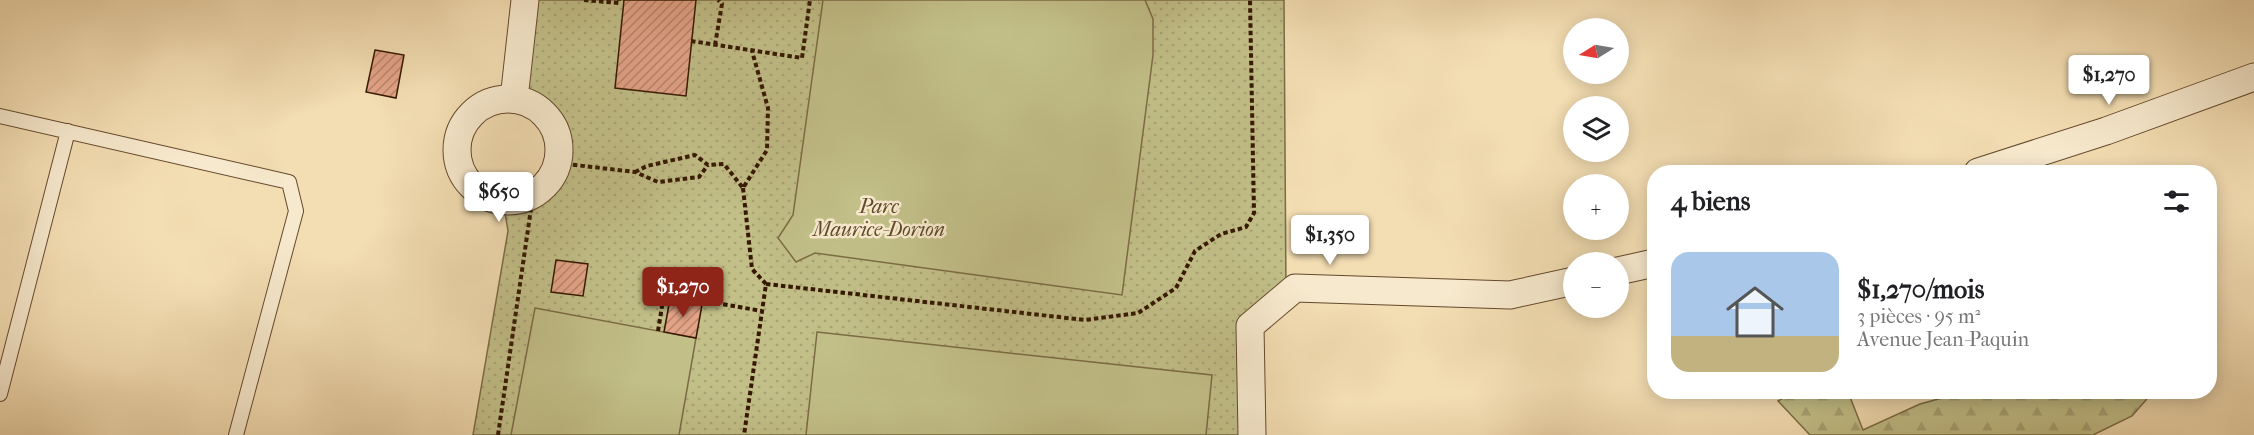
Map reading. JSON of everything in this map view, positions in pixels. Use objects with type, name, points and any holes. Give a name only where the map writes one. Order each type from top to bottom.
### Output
[{"type":"street","points":[[514,99],[525,0]]},
{"type":"street","points":[[2000,165],[2106,131],[2254,77]]},
{"type":"street","points":[[514,99],[541,111],[553,126],[558,138],[558,163],[552,177],[542,189],[519,200],[503,201],[487,197],[474,188],[464,176],[458,160],[457,144],[462,129],[483,105],[498,100],[514,99]]},
{"type":"street","points":[[1629,269],[1647,265]]},
{"type":"street","points":[[1252,435],[1250,326],[1295,288],[1510,295],[1563,283]]},
{"type":"lane","points":[[0,116],[289,182],[296,211],[236,435]]},
{"type":"lane","points":[[0,394],[68,131]]},
{"type":"path","points":[[584,0],[619,3],[619,0]]},
{"type":"path","points":[[715,45],[722,4],[718,0]]},
{"type":"path","points":[[691,41],[802,58],[810,0]]},
{"type":"path","points":[[636,172],[647,166],[695,155],[708,165],[724,164],[743,188],[752,268],[766,284],[1085,320],[1138,313],[1176,288],[1195,251],[1221,234],[1246,227],[1254,213],[1250,0]]},
{"type":"path","points":[[743,188],[767,150],[768,108],[752,51]]},
{"type":"path","points":[[558,163],[636,172],[657,182],[699,177],[708,165]]},
{"type":"path","points":[[498,435],[533,195]]},
{"type":"path","points":[[744,435],[766,284]]},
{"type":"path","points":[[658,331],[664,294],[762,311]]},
{"type":"green space","name":"Parc Maurice-Dorion","points":[[525,0],[1284,0],[1286,294],[1250,326],[1252,435],[473,435],[508,231],[503,201],[526,197],[543,186],[554,172],[559,156],[558,139],[550,123],[535,109],[514,99]]},
{"type":"green space","points":[[823,0],[1145,0],[1153,19],[1153,55],[1122,295],[815,253],[796,262],[778,238],[793,215]]},
{"type":"green space","points":[[535,308],[696,338],[679,435],[511,435]]},
{"type":"green space","points":[[817,332],[1212,375],[1206,435],[806,435]]},
{"type":"green space","points":[[1781,399],[1851,399],[1863,430],[1920,404],[1938,399],[2147,399],[2132,416],[2093,435],[1810,435],[1778,401]]},
{"type":"building","points":[[624,0],[696,0],[686,96],[615,88]]},
{"type":"building","points":[[375,50],[404,55],[396,98],[366,92]]},
{"type":"building","points":[[556,260],[588,264],[583,296],[551,292]]},
{"type":"building","points":[[670,299],[702,305],[696,338],[664,332]]}]
